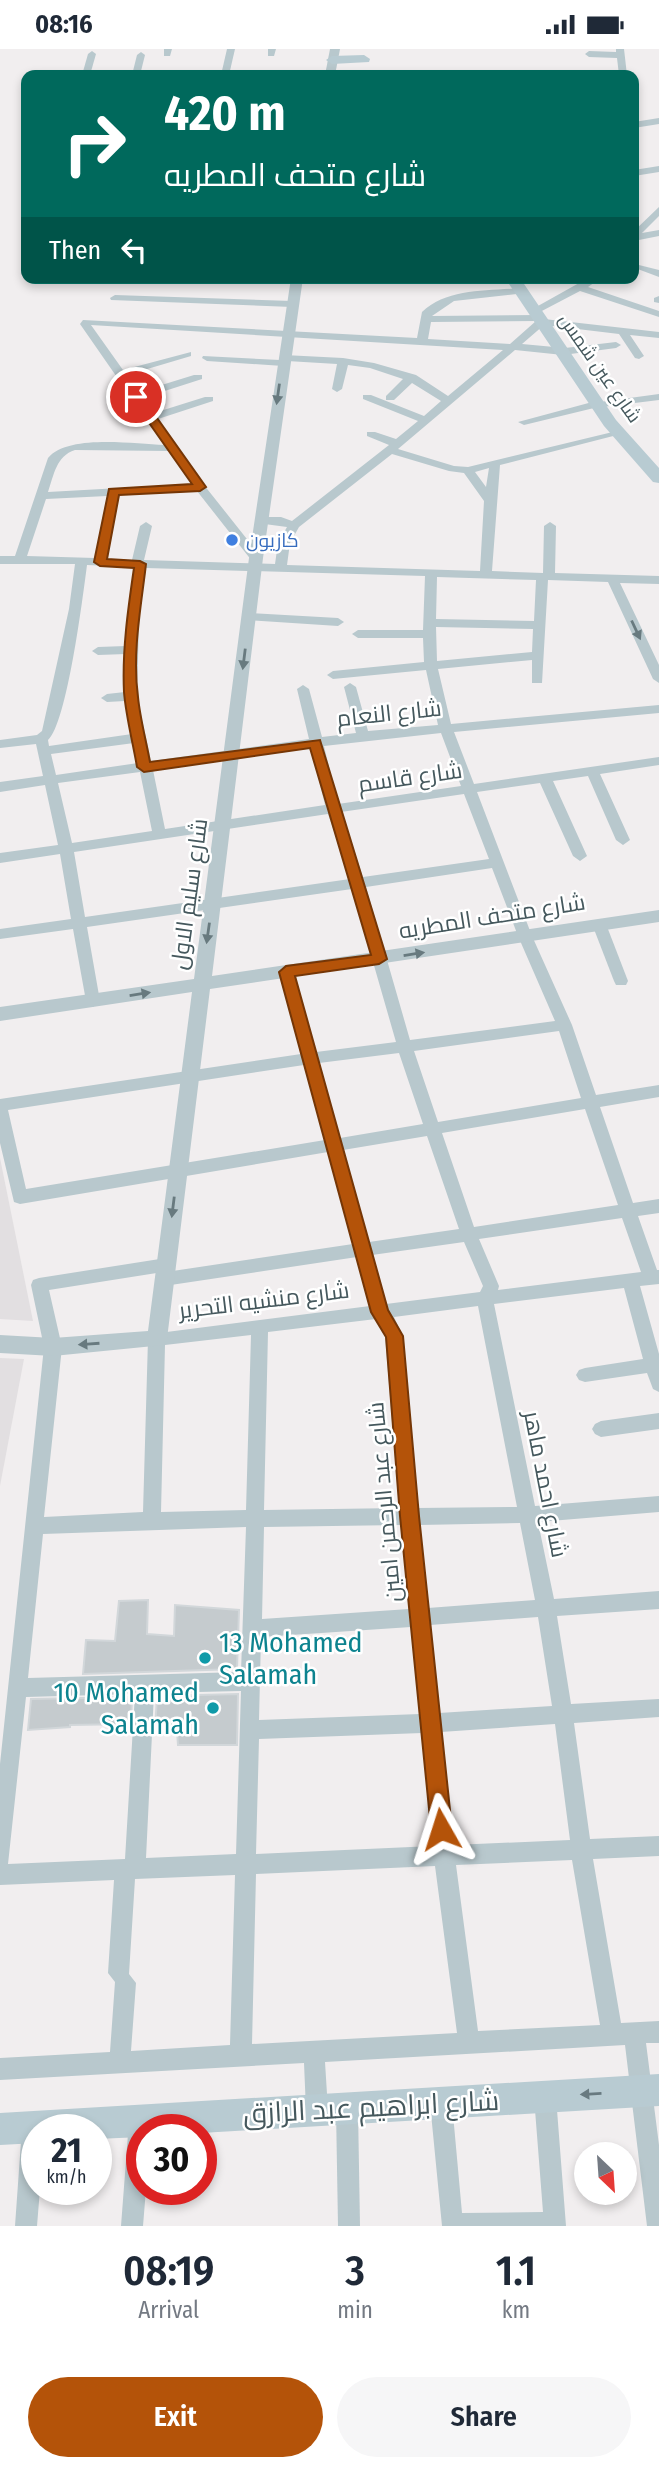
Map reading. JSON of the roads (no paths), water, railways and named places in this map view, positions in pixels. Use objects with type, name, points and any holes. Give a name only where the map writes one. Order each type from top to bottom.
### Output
[{"type":"main road","points":[[334,54],[365,59]]},
{"type":"main road","name":"شارع عين شمس","points":[[516,285],[617,432],[659,478]]},
{"type":"main road","name":"شارع ابراهيم عبد الرازق","points":[[217,2116],[650,2091]]},
{"type":"main road","name":"شارع ابراهيم عبد الرازق","points":[[0,2129],[21,2128]]},
{"type":"street","points":[[226,70],[231,49]]},
{"type":"street","points":[[589,54],[621,52],[623,70]]},
{"type":"street","points":[[87,70],[92,54]]},
{"type":"street","points":[[137,70],[141,55]]},
{"type":"street","points":[[639,124],[659,121]]},
{"type":"street","points":[[639,171],[659,169]]},
{"type":"street","points":[[639,232],[659,210]]},
{"type":"street","points":[[639,236],[659,233]]},
{"type":"street","points":[[639,266],[659,274]]},
{"type":"street","name":"شارع سليم الاول","points":[[152,1520],[157,1339],[261,520],[296,284]]},
{"type":"street","points":[[281,568],[284,543],[294,526],[449,401],[512,347],[538,317],[585,284]]},
{"type":"street","points":[[422,342],[425,319],[433,307],[452,299],[516,285]]},
{"type":"street","points":[[579,287],[659,314]]},
{"type":"street","points":[[115,297],[292,304]]},
{"type":"street","points":[[425,319],[538,317],[659,335]]},
{"type":"street","points":[[256,562],[136,397],[85,324],[87,322],[562,351],[616,345]]},
{"type":"street","points":[[622,331],[639,356]]},
{"type":"street","points":[[120,374],[187,355]]},
{"type":"street","points":[[207,358],[343,361],[377,365],[412,377],[449,401]]},
{"type":"street","points":[[338,389],[343,361]]},
{"type":"street","points":[[136,397],[198,377]]},
{"type":"street","points":[[390,398],[412,377]]},
{"type":"street","points":[[367,397],[425,420]]},
{"type":"street","points":[[524,422],[597,405],[659,397]]},
{"type":"street","points":[[151,418],[209,399]]},
{"type":"street","points":[[371,434],[394,447],[453,469],[468,470],[617,432]]},
{"type":"street","points":[[21,557],[54,459],[66,448],[173,448]]},
{"type":"street","points":[[486,575],[495,463]]},
{"type":"street","points":[[468,470],[490,501]]},
{"type":"street","points":[[42,496],[200,487]]},
{"type":"street","points":[[100,562],[114,492]]},
{"type":"street","points":[[261,520],[281,521],[294,526]]},
{"type":"street","points":[[146,526],[139,564],[131,650],[131,696],[159,833]]},
{"type":"street","points":[[537,680],[539,625],[550,526]]},
{"type":"street","points":[[0,551],[37,559],[139,564],[256,562],[281,568],[659,580]]},
{"type":"street","points":[[0,560],[21,557]]},
{"type":"street","points":[[81,561],[75,609],[52,723],[42,745],[65,848],[93,1001]]},
{"type":"street","points":[[431,573],[430,666],[434,693],[467,789],[525,936],[564,1025],[629,1212],[655,1278]]},
{"type":"street","points":[[613,580],[656,665],[659,679]]},
{"type":"street","points":[[249,617],[338,622]]},
{"type":"street","points":[[358,634],[430,628],[539,625]]},
{"type":"street","points":[[98,651],[131,650]]},
{"type":"street","points":[[333,675],[538,655]]},
{"type":"street","points":[[350,687],[363,736]]},
{"type":"street","name":"شارع احمد ماهر","points":[[303,689],[333,809],[358,883],[405,1048],[470,1235],[491,1286],[485,1299],[546,1607],[563,1712],[580,1850],[623,2034],[650,2091],[658,2226]]},
{"type":"street","points":[[107,698],[131,696]]},
{"type":"street","name":"شارع النعام","points":[[0,787],[363,736],[659,709]]},
{"type":"street","points":[[0,744],[42,745],[138,738]]},
{"type":"street","name":"شارع قاسم","points":[[0,858],[659,761]]},
{"type":"street","points":[[592,771],[623,840]]},
{"type":"street","points":[[545,778],[580,856]]},
{"type":"street","points":[[0,934],[496,863]]},
{"type":"street","name":"شارع متحف المطريه","points":[[0,1014],[599,925],[658,919]]},
{"type":"street","points":[[599,925],[621,981]]},
{"type":"street","name":"شارع عبد الرحمن امين","points":[[286,972],[380,1312],[394,1336],[430,1723],[468,2043]]},
{"type":"street","points":[[564,1025],[311,1061],[189,1075],[0,1107],[20,1197],[659,1091]]},
{"type":"street","points":[[0,1859],[53,1347],[39,1285],[470,1235],[659,1206]]},
{"type":"street","name":"شارع منشيه التحرير","points":[[0,1345],[53,1347],[157,1339],[655,1278]]},
{"type":"street","points":[[630,1281],[659,1384]]},
{"type":"street","points":[[241,2055],[260,1326]]},
{"type":"street","points":[[585,1375],[654,1365]]},
{"type":"street","points":[[601,1429],[659,1421]]},
{"type":"street","points":[[34,1526],[152,1520],[527,1515],[659,1504]]},
{"type":"street","points":[[252,1629],[659,1600]]},
{"type":"street","points":[[18,1688],[250,1681]]},
{"type":"street","points":[[120,2062],[122,1978],[145,1685]]},
{"type":"street","points":[[249,1730],[430,1723],[563,1712],[659,1708]]},
{"type":"street","points":[[0,1875],[659,1846]]},
{"type":"street","points":[[0,2069],[659,2032]]},
{"type":"street","points":[[314,2052],[332,2109],[349,2226]]},
{"type":"street","points":[[441,2103],[452,2221],[456,2224],[555,2224],[545,2097]]},
{"type":"street","points":[[26,2226],[27,2205]]},
{"type":"street","points":[[132,2226],[134,2205]]},
{"type":"place","name":"كازيون","points":[[232,540]]},
{"type":"place","name":"13 Mohamed Salamah","points":[[205,1658]]},
{"type":"place","name":"10 Mohamed Salamah","points":[[213,1708]]}]
